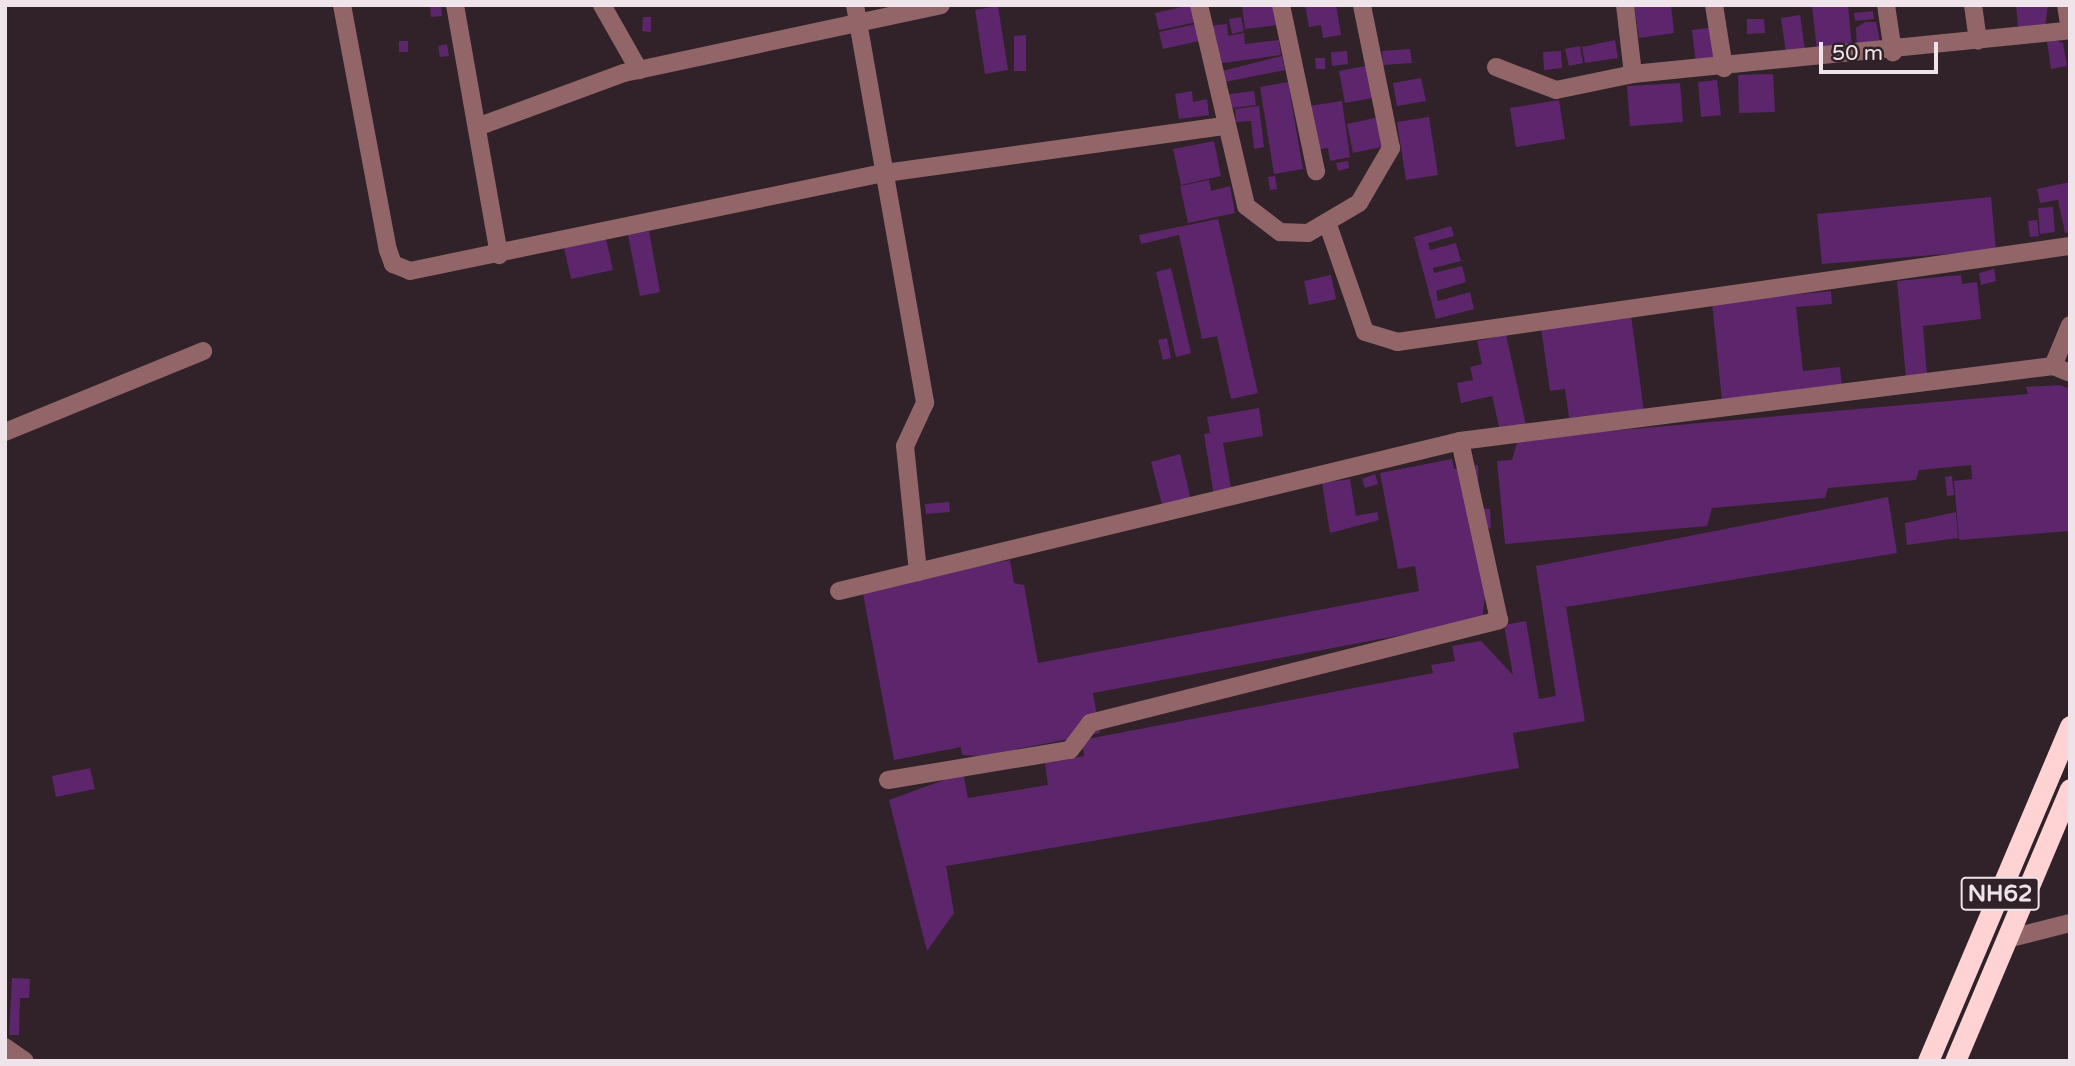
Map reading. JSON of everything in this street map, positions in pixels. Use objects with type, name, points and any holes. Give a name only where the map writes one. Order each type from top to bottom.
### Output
[{"type":"highway","name":"NH62","points":[[1928,1061],[2070,726]]},
{"type":"highway","name":"NH62","points":[[1955,1061],[2070,789]]},
{"type":"street","points":[[342,5],[393,264],[420,271],[885,173],[1222,125]]},
{"type":"street","points":[[456,5],[499,255]]},
{"type":"street","points":[[602,5],[639,70]]},
{"type":"street","points":[[477,127],[528,103],[639,70],[856,12],[942,5]]},
{"type":"street","points":[[1199,5],[1222,125],[1246,206],[1257,219],[1280,232],[1308,233],[1359,202],[1391,148],[1363,5]]},
{"type":"street","points":[[1281,5],[1317,171]]},
{"type":"street","points":[[1625,5],[1633,74]]},
{"type":"street","points":[[1714,5],[1724,68]]},
{"type":"street","points":[[1886,5],[1893,52]]},
{"type":"street","points":[[1973,5],[1978,41]]},
{"type":"street","points":[[1496,67],[1556,90],[1633,74],[1893,52],[2070,30],[2066,5]]},
{"type":"street","points":[[856,12],[925,403],[905,446],[918,572]]},
{"type":"street","points":[[1327,222],[1365,332],[1397,342],[2070,246]]},
{"type":"street","points":[[839,591],[1460,441],[2062,369],[2070,325]]},
{"type":"street","points":[[5,432],[203,351]]},
{"type":"street","points":[[888,780],[1070,750],[1090,723],[1499,620],[1460,441]]},
{"type":"street","points":[[2007,939],[2070,923]]},
{"type":"street","points":[[5,1047],[25,1061]]},
{"type":"building","points":[[430,5],[441,5],[442,16],[431,17]]},
{"type":"building","points":[[1191,5],[1197,22],[1159,30],[1155,13]]},
{"type":"building","points":[[1242,5],[1274,5],[1277,25],[1245,29]]},
{"type":"building","points":[[1305,5],[1336,5],[1341,35],[1323,38],[1321,25],[1309,27]]},
{"type":"building","points":[[1634,5],[1671,5],[1674,33],[1639,38]]},
{"type":"building","points":[[1812,5],[1848,5],[1852,47],[1817,50]]},
{"type":"building","points":[[2016,5],[2048,5],[2045,26],[2018,28]]},
{"type":"building","points":[[998,6],[1008,70],[985,74],[975,10]]},
{"type":"building","points":[[1873,11],[1874,19],[1855,21],[1854,13]]},
{"type":"building","points":[[1800,15],[1805,50],[1786,53],[1781,18]]},
{"type":"building","points":[[643,17],[651,17],[651,32],[642,31]]},
{"type":"building","points":[[1241,17],[1244,31],[1232,34],[1229,19]]},
{"type":"building","points":[[1747,19],[1764,19],[1765,33],[1747,34]]},
{"type":"building","points":[[1865,22],[1876,22],[1881,47],[1857,49],[1856,28]]},
{"type":"building","points":[[1196,24],[1199,41],[1163,49],[1159,32]]},
{"type":"building","points":[[1227,24],[1228,36],[1244,33],[1245,44],[1279,40],[1281,55],[1216,64],[1210,26]]},
{"type":"building","points":[[1715,27],[1718,61],[1696,64],[1692,30]]},
{"type":"building","points":[[1026,35],[1026,71],[1014,71],[1014,36]]},
{"type":"building","points":[[1615,40],[1618,58],[1585,63],[1582,47]]},
{"type":"building","points":[[2055,40],[2063,43],[2067,66],[2051,69],[2047,42]]},
{"type":"building","points":[[399,41],[408,41],[408,52],[399,52]]},
{"type":"building","points":[[447,44],[449,56],[440,57],[438,46]]},
{"type":"building","points":[[1580,46],[1583,63],[1569,66],[1565,49]]},
{"type":"building","points":[[1410,49],[1412,63],[1383,65],[1382,51]]},
{"type":"building","points":[[1347,51],[1348,64],[1332,66],[1331,52]]},
{"type":"building","points":[[1561,51],[1562,68],[1544,70],[1543,52]]},
{"type":"building","points":[[1282,56],[1285,70],[1220,83],[1218,72]]},
{"type":"building","points":[[1315,58],[1325,58],[1325,69],[1316,69]]},
{"type":"building","points":[[1370,65],[1377,97],[1345,103],[1339,71]]},
{"type":"building","points":[[1773,74],[1775,112],[1739,113],[1738,75]]},
{"type":"building","points":[[1421,78],[1426,101],[1397,106],[1393,83]]},
{"type":"building","points":[[1717,80],[1721,115],[1701,117],[1698,82]]},
{"type":"building","points":[[1288,82],[1303,169],[1274,174],[1260,87]]},
{"type":"building","points":[[1680,83],[1683,122],[1630,126],[1627,86]]},
{"type":"building","points":[[1192,91],[1193,102],[1207,99],[1209,115],[1179,119],[1175,94]]},
{"type":"building","points":[[1254,91],[1256,105],[1224,109],[1223,95]]},
{"type":"building","points":[[1559,100],[1565,139],[1516,147],[1510,108]]},
{"type":"building","points":[[1342,101],[1350,157],[1330,161],[1328,148],[1316,150],[1309,106]]},
{"type":"building","points":[[1259,106],[1264,147],[1254,149],[1251,121],[1236,122],[1235,109]]},
{"type":"building","points":[[1379,117],[1386,146],[1353,153],[1347,124]]},
{"type":"building","points":[[1429,117],[1438,175],[1406,180],[1397,122]]},
{"type":"building","points":[[1214,141],[1221,176],[1181,185],[1173,149]]},
{"type":"building","points":[[1348,161],[1349,168],[1338,171],[1336,163]]},
{"type":"building","points":[[1275,176],[1277,189],[1270,190],[1268,177]]},
{"type":"building","points":[[1209,180],[1211,191],[1230,186],[1235,213],[1188,223],[1180,186]]},
{"type":"building","points":[[2070,182],[2070,232],[2065,233],[2058,200],[2040,203],[2037,189]]},
{"type":"building","points":[[1991,197],[1996,250],[1822,264],[1817,214]]},
{"type":"building","points":[[2053,207],[2055,232],[2040,234],[2038,208]]},
{"type":"building","points":[[1218,219],[1258,393],[1231,399],[1217,336],[1202,339],[1179,235],[1141,244],[1139,235]]},
{"type":"building","points":[[2037,220],[2039,236],[2030,237],[2028,221]]},
{"type":"building","points":[[1451,226],[1454,236],[1428,243],[1430,250],[1456,243],[1461,261],[1433,268],[1434,273],[1462,266],[1466,282],[1436,291],[1438,301],[1470,292],[1474,309],[1436,319],[1414,237]]},
{"type":"building","points":[[649,231],[660,292],[640,296],[628,235]]},
{"type":"building","points":[[606,239],[613,270],[571,279],[564,248]]},
{"type":"building","points":[[1171,268],[1191,353],[1176,357],[1156,272]]},
{"type":"building","points":[[1994,269],[1996,281],[1981,285],[1979,273]]},
{"type":"building","points":[[1331,275],[1336,299],[1309,305],[1304,281]]},
{"type":"building","points":[[1961,275],[1962,284],[1977,282],[1981,319],[1923,326],[1927,376],[1906,378],[1897,281]]},
{"type":"building","points":[[1831,291],[1832,304],[1796,307],[1803,371],[1840,367],[1842,389],[1722,401],[1712,303]]},
{"type":"building","points":[[1631,315],[1644,412],[1570,424],[1565,389],[1550,391],[1541,328]]},
{"type":"building","points":[[1506,335],[1526,425],[1500,431],[1492,396],[1461,403],[1457,383],[1473,380],[1470,367],[1482,364],[1477,341]]},
{"type":"building","points":[[1167,338],[1171,358],[1163,360],[1158,340]]},
{"type":"building","points":[[2059,385],[2070,389],[2070,531],[1959,540],[1954,481],[1972,479],[1971,465],[1919,470],[1916,480],[1828,488],[1825,498],[1712,508],[1707,526],[1505,544],[1497,461],[1512,460],[1518,439],[2028,394],[2026,387]]},
{"type":"building","points":[[1259,408],[1263,436],[1223,443],[1232,493],[1214,496],[1204,434],[1210,433],[1207,417]]},
{"type":"building","points":[[1180,454],[1192,504],[1164,512],[1151,462]]},
{"type":"building","points":[[1452,459],[1454,469],[1478,465],[1479,508],[1490,509],[1491,528],[1480,530],[1488,573],[1482,620],[1093,693],[1100,733],[982,756],[962,755],[961,747],[894,760],[862,588],[1010,560],[1014,583],[1024,585],[1038,663],[1419,591],[1415,566],[1398,569],[1380,473]]},
{"type":"building","points":[[1375,474],[1378,484],[1365,488],[1362,479]]},
{"type":"building","points":[[1952,476],[1954,495],[1947,496],[1945,477]]},
{"type":"building","points":[[1350,479],[1356,516],[1377,512],[1379,520],[1330,533],[1322,483]]},
{"type":"building","points":[[1888,497],[1897,553],[1566,607],[1585,721],[1513,733],[1519,768],[946,866],[954,913],[927,951],[889,800],[963,773],[968,798],[1048,785],[1045,763],[1084,756],[1082,740],[1433,673],[1431,665],[1455,661],[1452,646],[1481,641],[1513,675],[1504,625],[1526,621],[1539,699],[1556,696],[1536,566]]},
{"type":"building","points":[[949,502],[950,512],[926,514],[925,504]]},
{"type":"building","points":[[1956,512],[1958,538],[1907,545],[1905,523]]},
{"type":"building","points":[[90,768],[95,789],[56,797],[52,776]]},
{"type":"building","points":[[12,978],[30,979],[29,998],[20,998],[19,1035],[9,1035]]}]
